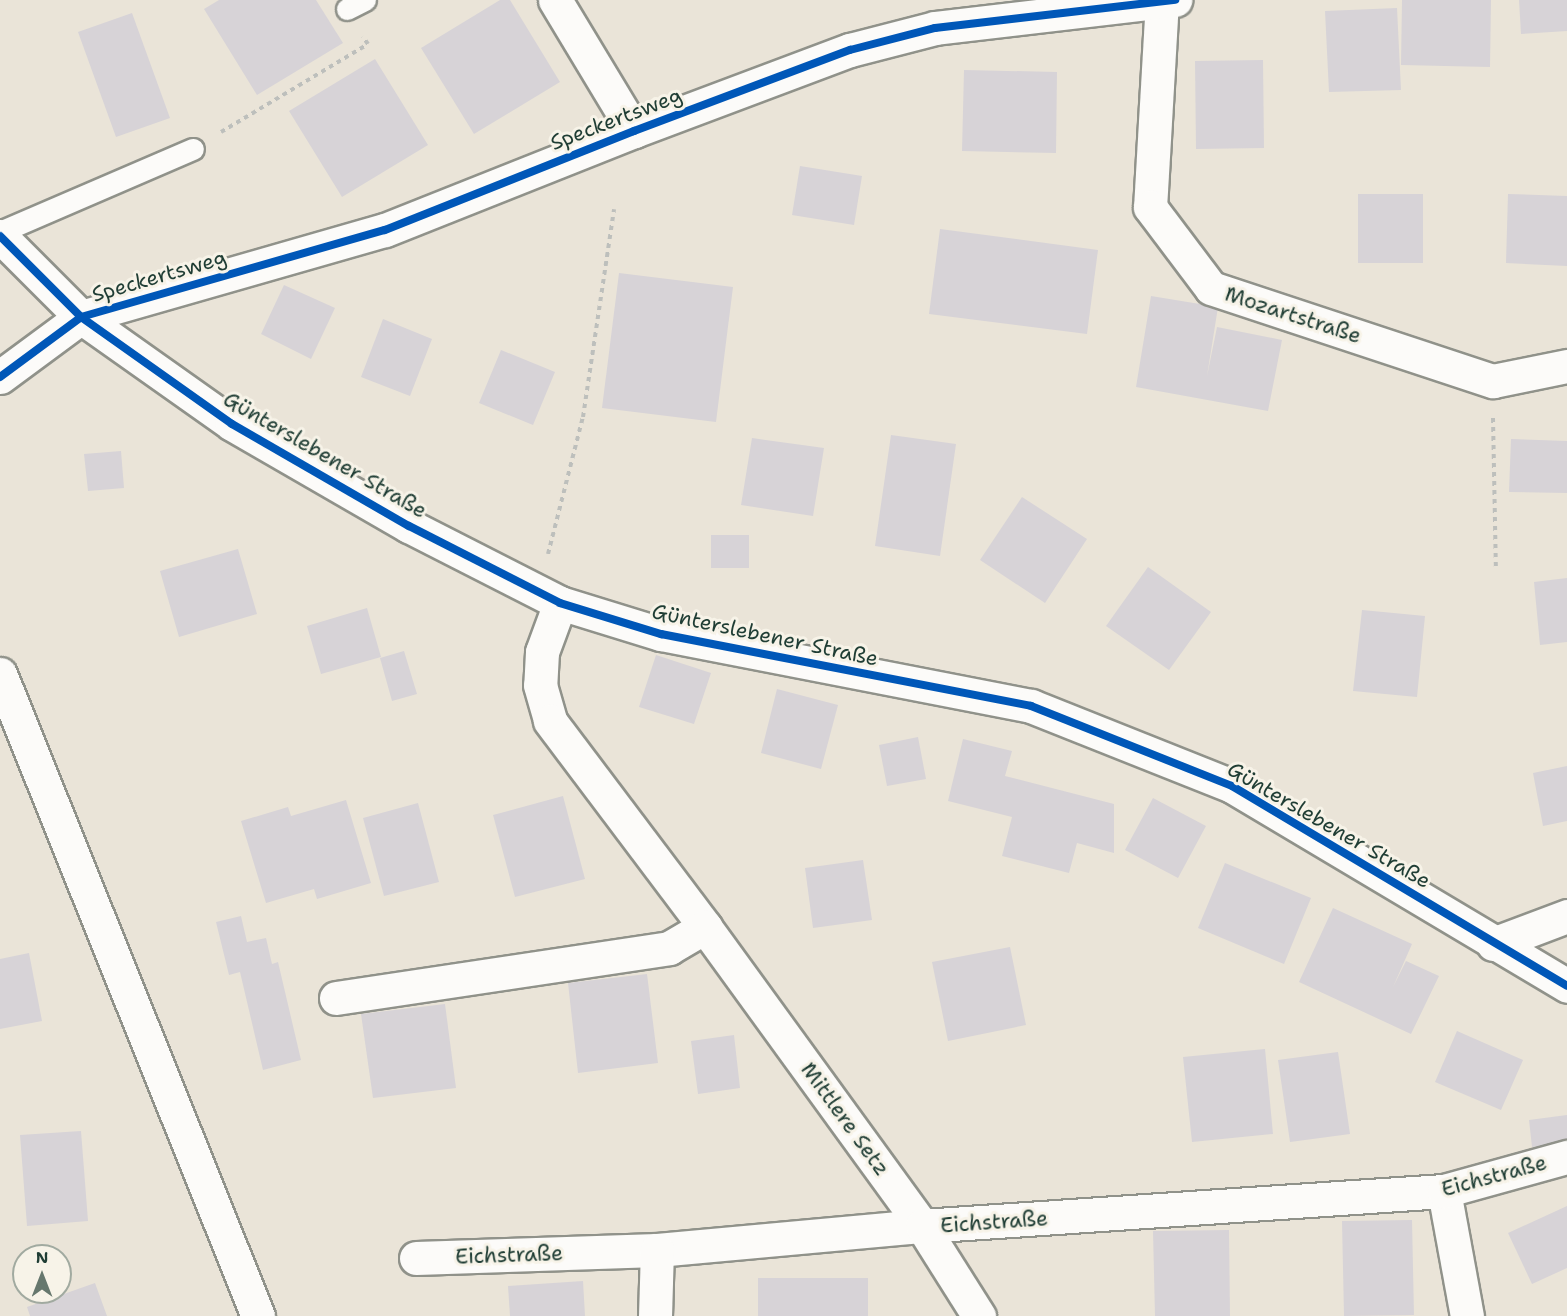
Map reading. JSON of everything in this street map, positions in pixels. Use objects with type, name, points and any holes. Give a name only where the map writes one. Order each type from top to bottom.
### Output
[{"type":"street","points":[[555,0],[634,131]]},
{"type":"street","name":"Speckertsweg","points":[[81,317],[386,230],[634,131],[850,50],[935,28],[1166,0]]},
{"type":"street","name":"Mozartstraße","points":[[1166,0],[1150,207],[1211,288],[1493,381],[1567,366]]},
{"type":"street","name":"Günterslebener Straße","points":[[0,234],[81,317],[232,424],[409,526],[560,603],[661,634],[1030,706],[1232,786],[1493,944],[1567,986]]},
{"type":"street","points":[[0,377],[81,317]]},
{"type":"street","name":"Mittlere Setz","points":[[560,603],[542,652],[540,685],[550,721],[705,927],[922,1226],[979,1316]]},
{"type":"street","points":[[0,674],[258,1316]]},
{"type":"street","points":[[1493,944],[1567,916]]},
{"type":"street","points":[[336,998],[669,948],[705,927]]},
{"type":"street","name":"Eichstraße","points":[[416,1258],[657,1250],[922,1226],[1444,1191],[1567,1156]]},
{"type":"street","points":[[1444,1191],[1467,1316]]},
{"type":"street","points":[[655,1316],[657,1250]]},
{"type":"lane","points":[[0,234],[193,149]]},
{"type":"path","points":[[193,149],[368,44],[356,5]]},
{"type":"path","points":[[560,603],[546,562],[583,417],[614,209]]},
{"type":"path","points":[[1493,381],[1496,570]]},
{"type":"building","points":[[219,0],[316,0],[343,43],[257,95],[204,9]]},
{"type":"building","points":[[500,0],[510,0],[560,82],[474,134],[421,48]]},
{"type":"building","points":[[1402,0],[1491,0],[1490,67],[1401,65]]},
{"type":"building","points":[[1519,0],[1567,0],[1567,31],[1521,34]]},
{"type":"building","points":[[1397,8],[1401,90],[1329,92],[1325,11]]},
{"type":"building","points":[[132,13],[170,118],[116,137],[78,32]]},
{"type":"building","points":[[375,59],[428,145],[342,197],[289,111]]},
{"type":"building","points":[[1263,60],[1264,148],[1196,149],[1195,61]]},
{"type":"building","points":[[964,70],[1057,72],[1056,153],[962,151]]},
{"type":"building","points":[[800,166],[862,176],[854,225],[792,215]]},
{"type":"building","points":[[1358,194],[1423,194],[1423,263],[1358,263]]},
{"type":"building","points":[[1508,194],[1567,196],[1567,266],[1506,263]]},
{"type":"building","points":[[940,229],[1098,250],[1087,334],[929,314]]},
{"type":"building","points":[[619,273],[733,287],[716,422],[602,408]]},
{"type":"building","points":[[284,285],[335,308],[311,359],[261,334]]},
{"type":"building","points":[[1151,296],[1218,307],[1207,376],[1217,327],[1282,340],[1268,411],[1136,387]]},
{"type":"building","points":[[383,319],[432,339],[410,396],[361,377]]},
{"type":"building","points":[[501,350],[555,372],[533,425],[479,403]]},
{"type":"building","points":[[891,435],[956,444],[940,556],[875,546]]},
{"type":"building","points":[[752,438],[824,448],[813,516],[741,505]]},
{"type":"building","points":[[1511,439],[1567,441],[1567,493],[1509,492]]},
{"type":"building","points":[[121,451],[124,488],[88,491],[84,454]]},
{"type":"building","points":[[1022,497],[1087,539],[1045,603],[980,560]]},
{"type":"building","points":[[711,535],[749,535],[749,568],[711,568]]},
{"type":"building","points":[[238,549],[257,614],[179,637],[160,571]]},
{"type":"building","points":[[1148,567],[1211,612],[1169,670],[1106,626]]},
{"type":"building","points":[[1567,578],[1567,642],[1540,645],[1534,582]]},
{"type":"building","points":[[367,608],[381,657],[321,674],[307,626]]},
{"type":"building","points":[[1362,610],[1425,616],[1417,697],[1353,691]]},
{"type":"building","points":[[404,651],[417,694],[392,701],[380,658]]},
{"type":"building","points":[[656,655],[711,673],[694,724],[639,707]]},
{"type":"building","points":[[777,689],[838,705],[821,769],[761,753]]},
{"type":"building","points":[[918,737],[926,779],[887,786],[879,745]]},
{"type":"building","points":[[963,739],[1012,751],[1005,776],[1114,804],[1114,853],[1077,843],[1069,873],[1002,856],[1012,817],[948,801]]},
{"type":"building","points":[[1567,766],[1567,821],[1543,826],[1533,773]]},
{"type":"building","points":[[563,796],[585,879],[515,897],[493,815]]},
{"type":"building","points":[[1153,798],[1206,826],[1178,878],[1125,850]]},
{"type":"building","points":[[346,800],[371,883],[317,899],[314,889],[266,903],[241,821],[288,807],[291,816]]},
{"type":"building","points":[[418,803],[439,882],[384,896],[363,818]]},
{"type":"building","points":[[863,860],[872,920],[813,928],[805,868]]},
{"type":"building","points":[[1225,863],[1311,898],[1284,964],[1198,928]]},
{"type":"building","points":[[1333,908],[1412,944],[1393,987],[1406,961],[1439,976],[1411,1034],[1299,982]]},
{"type":"building","points":[[241,916],[247,942],[266,938],[272,964],[278,962],[301,1060],[263,1070],[240,972],[229,975],[216,922]]},
{"type":"building","points":[[1010,947],[1026,1025],[948,1041],[932,962]]},
{"type":"building","points":[[29,953],[42,1021],[0,1029],[0,959]]},
{"type":"building","points":[[647,974],[658,1063],[578,1073],[568,983]]},
{"type":"building","points":[[445,1004],[456,1088],[373,1098],[361,1014]]},
{"type":"building","points":[[1457,1031],[1523,1060],[1501,1110],[1435,1082]]},
{"type":"building","points":[[734,1035],[740,1088],[698,1094],[691,1041]]},
{"type":"building","points":[[1265,1049],[1273,1134],[1192,1142],[1183,1057]]},
{"type":"building","points":[[1338,1052],[1350,1134],[1290,1142],[1278,1060]]},
{"type":"building","points":[[1567,1115],[1567,1143],[1532,1147],[1529,1120]]},
{"type":"building","points":[[81,1131],[88,1221],[27,1226],[20,1135]]},
{"type":"building","points":[[1567,1206],[1567,1268],[1532,1284],[1508,1233]]},
{"type":"building","points":[[1412,1220],[1414,1315],[1344,1316],[1342,1221]]},
{"type":"building","points":[[1229,1230],[1230,1316],[1155,1316],[1153,1231]]},
{"type":"building","points":[[758,1278],[868,1278],[868,1316],[758,1316]]},
{"type":"building","points":[[583,1281],[585,1316],[510,1316],[508,1286]]},
{"type":"building","points":[[95,1283],[107,1316],[30,1316],[27,1307],[36,1304],[72,1304],[72,1291]]},
{"type":"cycle path","points":[[0,377],[81,317],[385,230],[634,131],[850,50],[935,28],[1175,0]]},
{"type":"cycle path","points":[[0,236],[81,317],[232,424],[409,526],[560,603],[661,634],[1031,706],[1232,786],[1567,986]]}]
